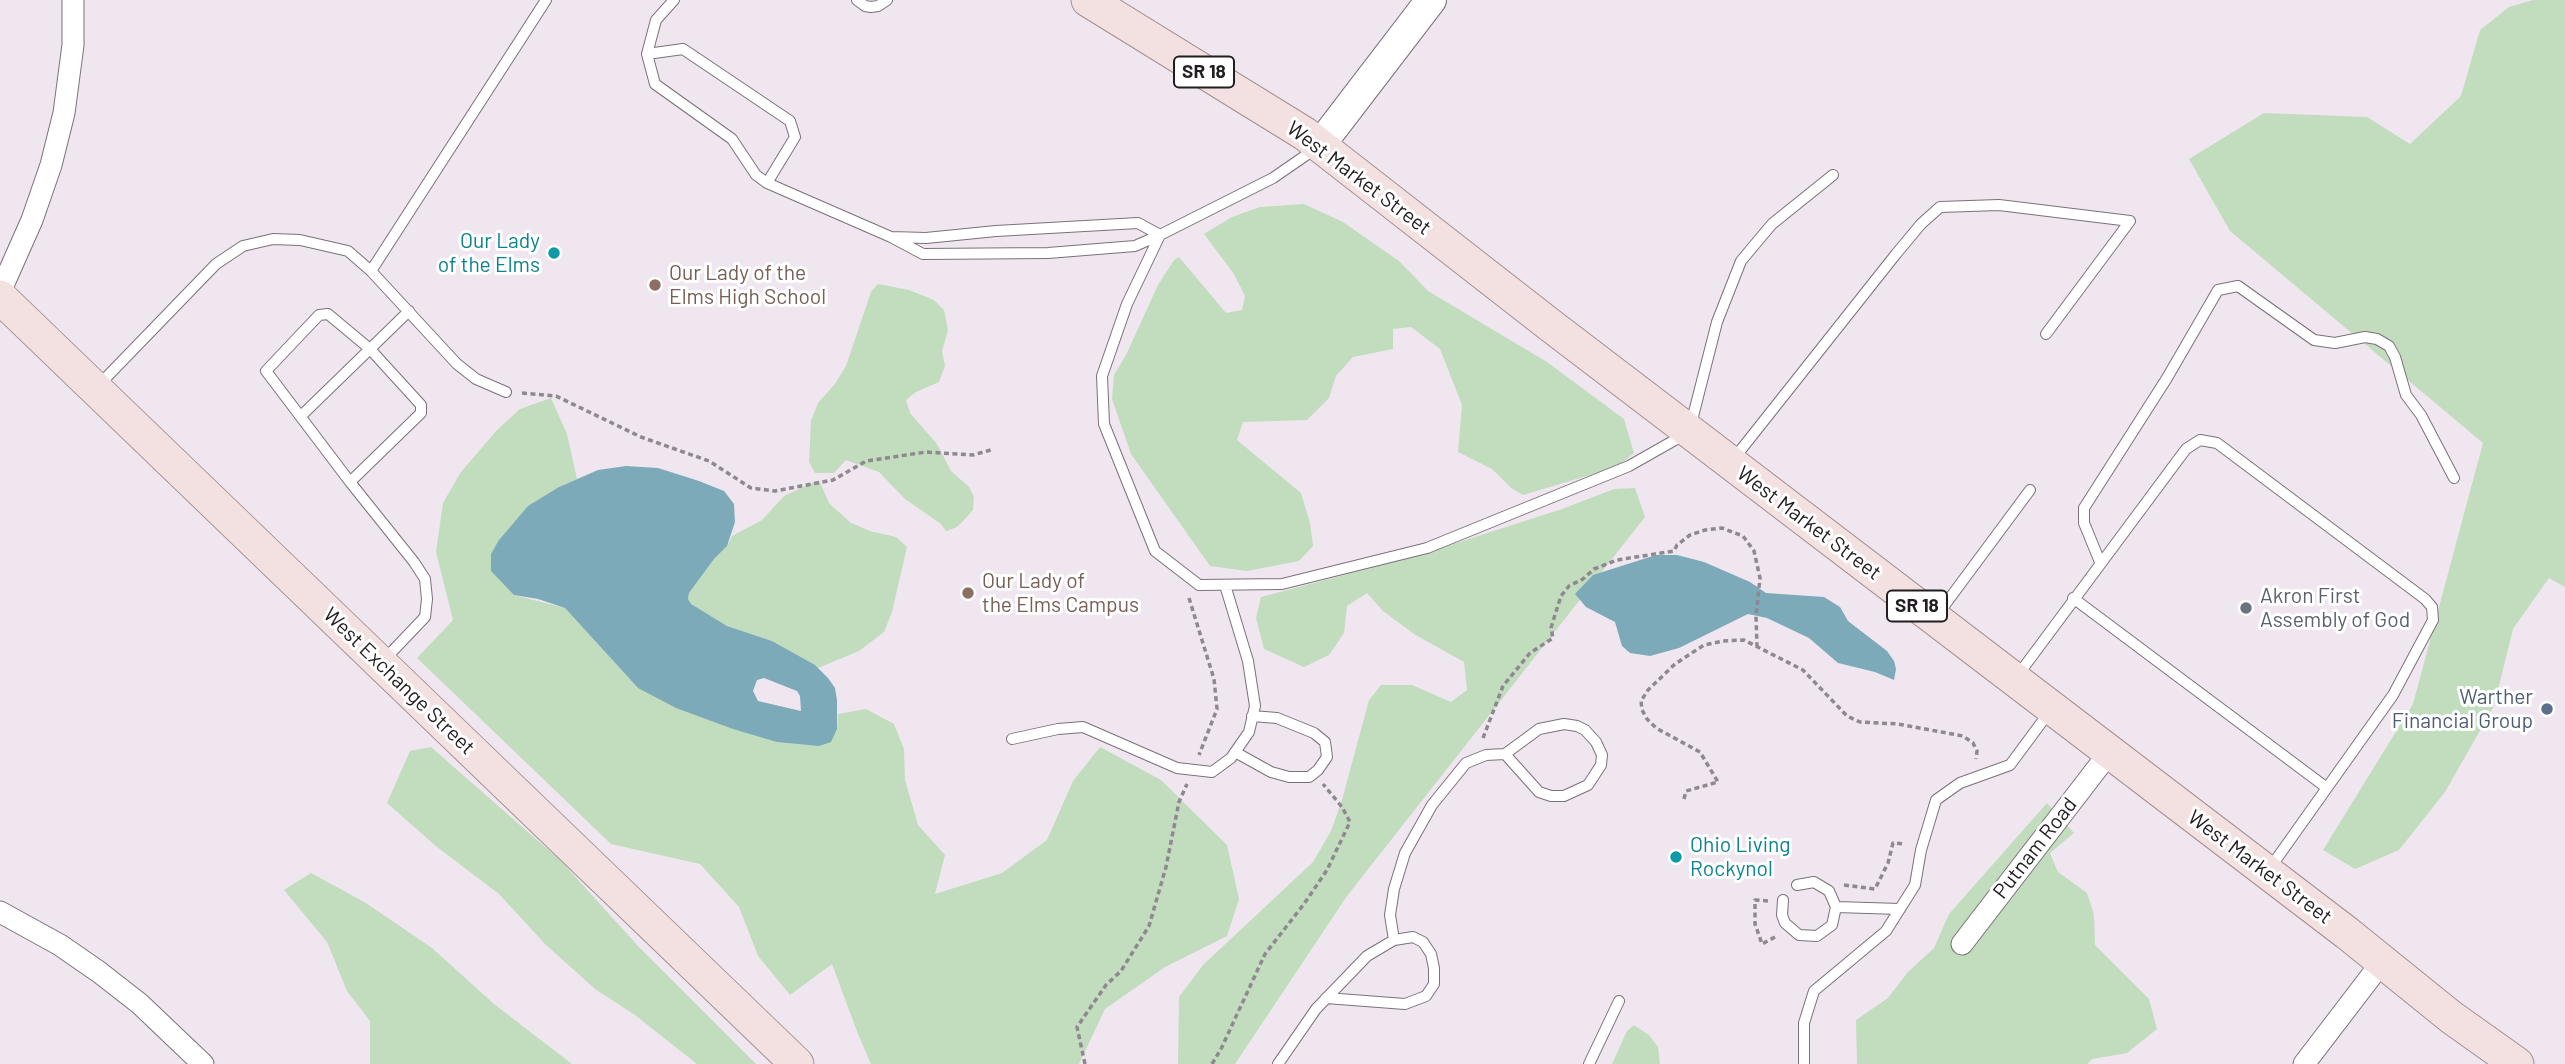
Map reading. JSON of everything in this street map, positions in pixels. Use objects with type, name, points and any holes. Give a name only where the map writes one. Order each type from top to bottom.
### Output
[{"type":"main road","name":"West Market Street","points":[[1088,0],[1320,145],[1689,432],[2451,1017],[2517,1064]]},
{"type":"main road","points":[[1320,145],[1431,0]]},
{"type":"main road","name":"West Exchange Street","points":[[0,295],[797,1064]]},
{"type":"street","points":[[0,295],[32,220],[51,165],[64,113],[73,45],[74,0]]},
{"type":"street","name":"Putnam Road","points":[[1962,944],[2109,753]]},
{"type":"street","points":[[0,912],[60,945],[99,972],[140,1004],[203,1064]]},
{"type":"street","points":[[2304,1064],[2382,962]]},
{"type":"lane","points":[[371,271],[546,0]]},
{"type":"lane","points":[[674,0],[656,20],[647,54],[655,84],[732,139],[756,175],[767,183],[891,237],[923,254],[1048,253],[1135,246],[1273,178],[1320,145]]},
{"type":"lane","points":[[857,0],[864,6],[871,7],[887,0]]},
{"type":"lane","points":[[647,54],[683,49],[790,121],[795,137],[767,183]]},
{"type":"lane","points":[[1160,235],[1127,304],[1102,376],[1104,424],[1155,551],[1199,585],[1282,584],[1427,548],[1629,466],[1689,432],[1717,322],[1741,261],[1772,224],[1833,174]]},
{"type":"lane","points":[[1730,463],[1896,254],[1921,224],[1940,207],[1999,205],[2130,221],[2046,334]]},
{"type":"lane","points":[[891,237],[926,238],[1138,223],[1160,235]]},
{"type":"lane","points":[[96,389],[216,264],[243,246],[273,239],[300,240],[348,251],[371,271],[457,364],[476,379],[506,392]]},
{"type":"lane","points":[[2100,562],[2084,523],[2084,508],[2167,378],[2218,290],[2238,286],[2314,340],[2335,343],[2365,337],[2377,339],[2389,346],[2406,395],[2421,415],[2454,478]]},
{"type":"lane","points":[[302,415],[409,311]]},
{"type":"lane","points":[[350,482],[421,413],[421,405],[370,349],[328,314],[319,315],[266,371],[302,415],[350,482],[425,579],[425,617],[381,664]]},
{"type":"lane","points":[[2014,680],[2186,449],[2200,440],[2217,443],[2424,599],[2432,607],[2433,620],[2393,695],[2266,873]]},
{"type":"lane","points":[[1935,620],[2029,490]]},
{"type":"lane","points":[[1012,739],[1058,729],[1083,727],[1177,768],[1212,772],[1231,758],[1249,732],[1255,706],[1248,661],[1224,585]]},
{"type":"lane","points":[[2073,598],[2327,788]]},
{"type":"lane","points":[[1804,1064],[1804,1023],[1814,990],[1886,931],[1915,885],[1921,850],[1937,800],[1960,783],[2010,765],[2052,709]]},
{"type":"lane","points":[[1235,752],[1271,772],[1289,777],[1308,777],[1327,757],[1325,742],[1301,726],[1277,718],[1252,716]]},
{"type":"lane","points":[[1394,940],[1390,915],[1394,889],[1405,853],[1432,805],[1465,763],[1486,755],[1505,754],[1539,729],[1564,724],[1585,730],[1596,742],[1602,755],[1601,765],[1588,785],[1564,796],[1551,796],[1539,792],[1505,754]]},
{"type":"lane","points":[[1779,899],[1782,915],[1789,928],[1799,935],[1817,936],[1832,925],[1836,908],[1834,899],[1822,886],[1814,882],[1797,885]]},
{"type":"lane","points":[[1836,908],[1900,909]]},
{"type":"lane","points":[[1278,1064],[1316,1009],[1326,998],[1367,956],[1394,940],[1413,937],[1423,942],[1431,954],[1434,984],[1426,996],[1405,1004],[1326,998]]},
{"type":"lane","points":[[1589,1064],[1619,1001]]},
{"type":"path","points":[[506,392],[555,396],[641,438],[709,461],[751,488],[775,491],[833,480],[866,461],[926,452],[973,455],[994,449]]},
{"type":"path","points":[[1479,757],[1503,686],[1531,653],[1553,638],[1551,628],[1561,596],[1569,586],[1594,569],[1617,561],[1674,551],[1677,545],[1690,535],[1704,530],[1722,528],[1743,536],[1754,551],[1760,578],[1756,616],[1757,646]]},
{"type":"path","points":[[1084,1064],[1077,1027],[1093,1002],[1121,971],[1149,926],[1166,867],[1179,802],[1217,709],[1214,679],[1202,634],[1189,601],[1186,575]]},
{"type":"path","points":[[1684,799],[1686,791],[1717,782],[1700,752],[1656,728],[1647,719],[1642,710],[1642,701],[1648,690],[1675,664],[1704,645],[1744,640],[1757,646],[1803,670],[1847,716],[1860,722],[1898,724],[1963,736],[1973,743],[1977,751],[1978,759],[1968,762]]},
{"type":"path","points":[[1212,1064],[1265,954],[1319,881],[1350,822],[1315,772]]},
{"type":"path","points":[[1835,883],[1875,889],[1888,863],[1893,843],[1903,845],[1911,841]]},
{"type":"path","points":[[1779,899],[1755,900],[1755,924],[1762,944],[1789,928]]},
{"type":"green space","points":[[2533,0],[2565,0],[2565,587],[2549,578],[2513,629],[2494,706],[2445,792],[2399,850],[2355,869],[2323,850],[2413,704],[2483,443],[2230,231],[2189,159],[2264,113],[2367,117],[2410,144],[2461,96],[2480,30],[2509,7]]},
{"type":"green space","points":[[1304,204],[1343,222],[1399,261],[1428,291],[1547,362],[1624,419],[1634,453],[1617,467],[1523,495],[1511,488],[1492,469],[1458,452],[1462,405],[1440,349],[1411,327],[1393,329],[1393,349],[1353,357],[1336,376],[1329,398],[1307,420],[1243,422],[1237,440],[1301,493],[1310,523],[1313,546],[1299,561],[1247,571],[1210,566],[1131,454],[1112,399],[1114,375],[1158,285],[1174,260],[1179,257],[1226,313],[1242,310],[1245,296],[1234,274],[1204,234],[1232,217],[1260,207]]},
{"type":"green space","points":[[878,284],[909,290],[934,300],[944,310],[948,330],[942,351],[945,366],[939,382],[916,392],[906,400],[910,413],[937,444],[951,471],[969,487],[974,497],[973,510],[957,527],[946,531],[941,524],[905,499],[879,472],[846,460],[834,473],[815,473],[809,462],[811,421],[818,403],[846,366],[871,292]]},
{"type":"green space","points":[[551,398],[567,434],[577,479],[559,487],[514,595],[565,608],[638,688],[837,729],[838,714],[866,709],[894,724],[904,749],[905,780],[918,825],[945,855],[935,894],[1002,873],[1047,840],[1073,781],[1100,747],[1161,780],[1227,845],[1239,899],[1227,936],[1165,967],[1105,1009],[1079,1064],[871,1064],[832,964],[790,995],[758,956],[739,907],[700,864],[611,844],[417,658],[453,620],[436,552],[443,503],[461,472],[497,430],[520,409]]},
{"type":"green space","points":[[819,480],[829,503],[851,523],[896,537],[907,547],[892,612],[884,632],[859,651],[818,668],[772,641],[727,626],[690,604],[688,599],[689,593],[732,536],[762,520],[784,496]]},
{"type":"green space","points":[[1635,488],[1645,517],[1347,896],[1235,1064],[1178,1064],[1179,997],[1203,965],[1313,862],[1331,831],[1342,800],[1369,700],[1381,685],[1412,685],[1451,702],[1467,690],[1464,662],[1414,634],[1383,611],[1367,593],[1347,606],[1344,633],[1329,655],[1304,667],[1264,649],[1256,618],[1261,597],[1416,556],[1562,509],[1614,489]]},
{"type":"green space","points":[[431,747],[561,861],[638,946],[756,1064],[697,1064],[635,1015],[595,989],[545,944],[499,894],[437,847],[387,803],[410,751]]},
{"type":"green space","points":[[2047,803],[2074,833],[2050,853],[2058,872],[2087,893],[2094,915],[2095,945],[2149,999],[2157,1029],[2127,1053],[2092,1059],[2087,1064],[1857,1064],[1856,1020],[1888,998],[1908,972],[1934,948],[1949,914]]},
{"type":"green space","points":[[311,873],[366,903],[432,948],[494,1004],[572,1064],[370,1064],[370,1021],[347,991],[327,942],[284,890]]},
{"type":"green space","points":[[1634,1025],[1649,1035],[1658,1047],[1660,1064],[1612,1064],[1627,1031]]},
{"type":"water","points":[[626,466],[658,468],[724,491],[734,504],[735,522],[727,546],[714,559],[689,593],[688,599],[691,604],[727,626],[772,641],[815,665],[828,678],[835,688],[837,700],[837,729],[831,742],[819,746],[777,742],[676,708],[638,688],[565,608],[514,595],[491,571],[491,554],[499,540],[528,506],[559,487],[598,470]],"holes":[[[764,678],[797,691],[801,711],[758,701],[753,691],[757,680]]]},
{"type":"water","points":[[1656,555],[1677,555],[1704,562],[1750,582],[1766,593],[1824,597],[1840,607],[1848,621],[1887,651],[1896,669],[1894,680],[1875,672],[1838,663],[1809,638],[1767,618],[1748,614],[1679,648],[1650,656],[1630,653],[1622,646],[1615,622],[1586,607],[1575,594],[1593,575]]},
{"type":"place","name":"Our Lady of the Elms","points":[[554,253]]},
{"type":"place","name":"Our Lady of the Elms High School","points":[[655,285]]},
{"type":"place","name":"Our Lady of the Elms Campus","points":[[968,593]]},
{"type":"place","name":"Akron First Assembly of God","points":[[2246,608]]},
{"type":"place","name":"Warther Financial Group","points":[[2547,709]]},
{"type":"place","name":"Ohio Living Rockynol","points":[[1676,857]]}]
